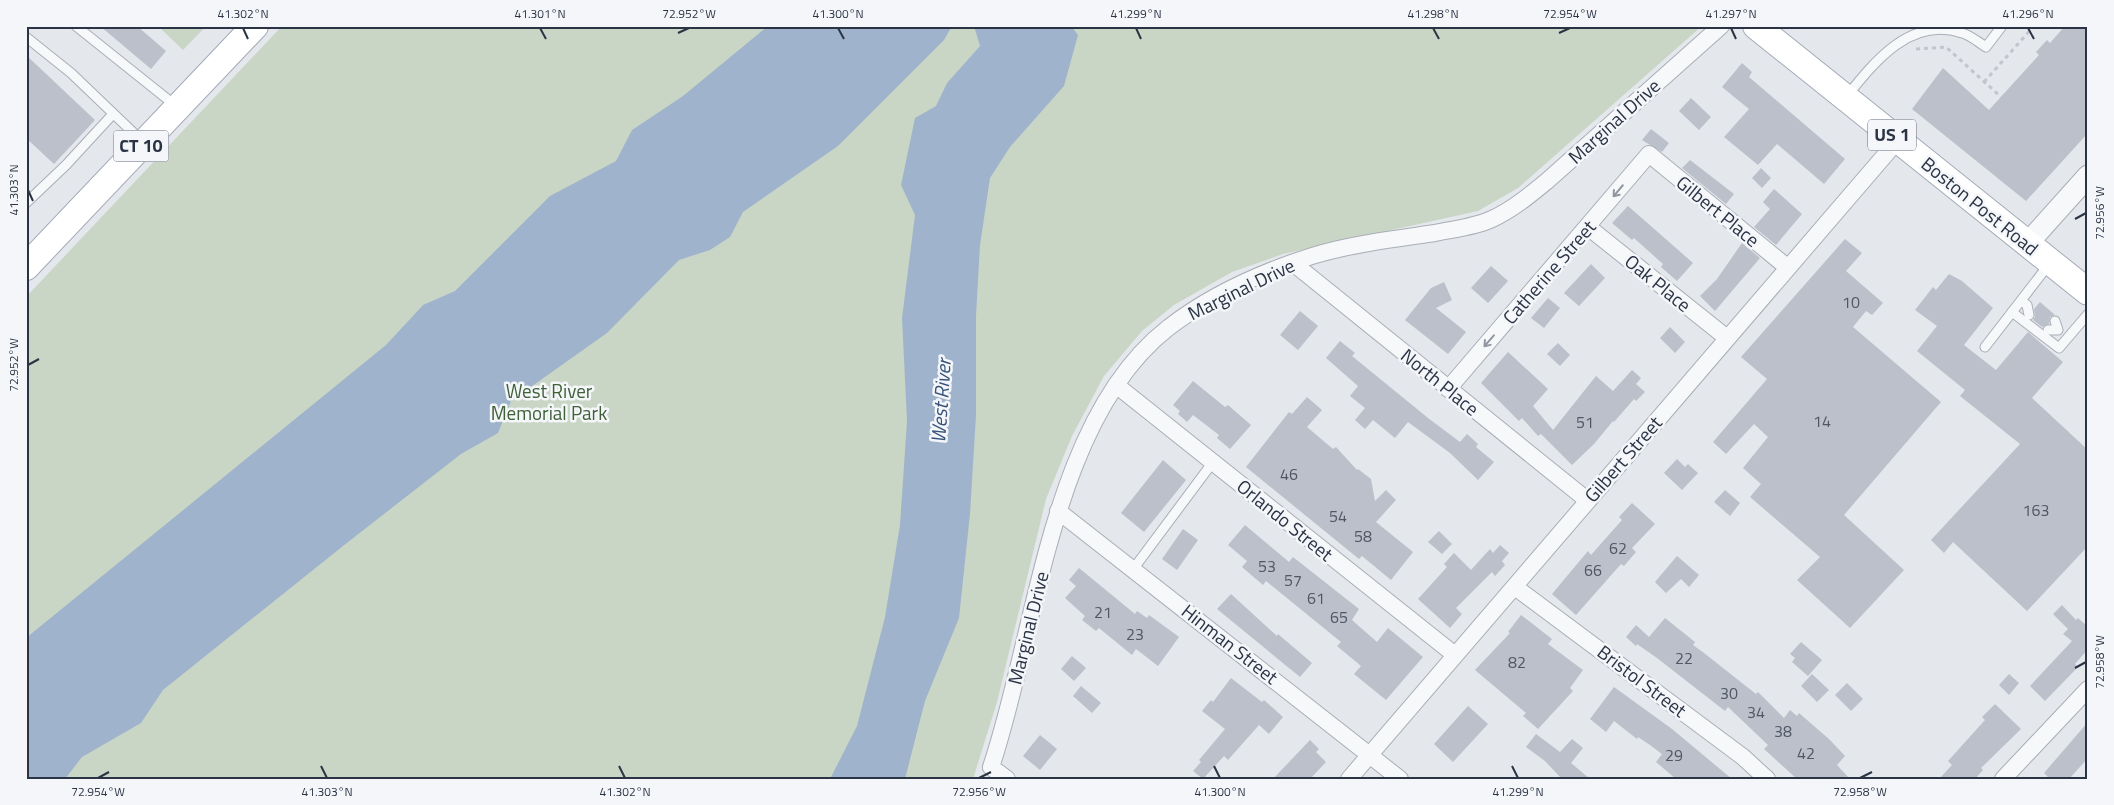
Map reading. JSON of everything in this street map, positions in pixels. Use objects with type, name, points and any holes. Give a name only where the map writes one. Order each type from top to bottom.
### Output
[{"type":"main road","name":"CT 10","points":[[26,267],[256,26]]},
{"type":"main road","name":"Boston Post Road","points":[[1756,26],[2088,292]]},
{"type":"street","name":"Marginal Drive","points":[[1007,779],[991,766],[1058,511],[1079,451],[1116,385],[1143,352],[1166,329],[1202,304],[1293,262],[1348,248],[1462,228],[1490,220],[1517,205],[1547,181],[1721,26]]},
{"type":"street","name":"Gilbert Street","points":[[1349,779],[1898,140]]},
{"type":"street","name":"Gilbert Place","points":[[1649,154],[1787,267]]},
{"type":"street","name":"Catherine Street","points":[[1448,389],[1649,154]]},
{"type":"street","points":[[2027,244],[2088,176]]},
{"type":"street","name":"Oak Place","points":[[1588,227],[1727,338]]},
{"type":"street","name":"North Place","points":[[1293,262],[1587,500]]},
{"type":"street","name":"Orlando Street","points":[[1116,385],[1455,655]]},
{"type":"street","name":"Hinman Street","points":[[1058,511],[1134,568],[1400,779]]},
{"type":"street","name":"Bristol Street","points":[[1515,587],[1743,757],[1766,779]]},
{"type":"street","points":[[2003,779],[2088,689]]},
{"type":"lane","points":[[76,26],[178,108]]},
{"type":"lane","points":[[1845,98],[1888,50],[1910,36],[1937,30],[1963,32],[1986,47],[2002,26]]},
{"type":"lane","points":[[26,37],[71,73],[144,143]]},
{"type":"lane","points":[[26,203],[66,165],[113,114]]},
{"type":"lane","points":[[1985,347],[2012,312],[2024,303],[2050,263]]},
{"type":"lane","points":[[2024,303],[2037,305]]},
{"type":"lane","points":[[2024,303],[2029,315]]},
{"type":"lane","points":[[2012,312],[2059,348],[2088,314]]},
{"type":"lane","points":[[2048,330],[2057,326],[2067,338]]},
{"type":"lane","points":[[1134,568],[1213,462]]},
{"type":"path","points":[[1984,82],[2034,26]]},
{"type":"path","points":[[1911,50],[1946,47],[2001,97]]},
{"type":"green space","points":[[158,26],[206,26],[183,50]]},
{"type":"green space","name":"West River Memorial Park","points":[[282,26],[1702,26],[1518,188],[1478,211],[1283,254],[1232,272],[1174,305],[1142,331],[1104,376],[1072,436],[1046,499],[997,702],[973,779],[26,779],[26,297]]},
{"type":"water","points":[[768,26],[952,26],[944,40],[838,146],[743,212],[730,237],[710,250],[679,260],[607,333],[511,401],[498,433],[461,454],[343,546],[163,690],[141,723],[82,757],[65,779],[26,779],[26,638],[386,345],[423,305],[455,291],[550,196],[616,161],[632,130],[683,96]]},
{"type":"water","name":"West River","points":[[974,26],[1071,26],[1078,35],[1064,86],[1010,147],[990,178],[980,245],[976,316],[976,415],[970,514],[959,618],[925,701],[905,779],[830,779],[857,726],[885,617],[900,525],[907,421],[902,318],[915,215],[901,185],[915,118],[936,106],[947,83],[980,46]]},
{"type":"building","points":[[100,26],[137,26],[166,51],[151,69]]},
{"type":"building","points":[[2065,26],[2088,26],[2088,133],[2026,201],[1912,109],[1943,68],[1989,110],[2039,55],[2036,52],[2047,40],[2050,43]]},
{"type":"building","points":[[26,55],[95,120],[54,164],[26,138]]},
{"type":"building","points":[[1742,63],[1752,72],[1749,77],[1845,159],[1824,184],[1777,144],[1758,165],[1724,137],[1749,109],[1722,87]]},
{"type":"building","points":[[1691,98],[1711,117],[1699,130],[1679,111]]},
{"type":"building","points":[[1651,129],[1669,143],[1662,152],[1642,140]]},
{"type":"building","points":[[1690,160],[1734,194],[1726,204],[1682,168]]},
{"type":"building","points":[[1761,168],[1771,178],[1762,188],[1752,178]]},
{"type":"building","points":[[1774,189],[1802,214],[1776,245],[1754,227],[1770,209],[1763,202]]},
{"type":"building","points":[[1628,206],[1693,263],[1677,281],[1661,267],[1663,264],[1634,238],[1632,240],[1612,223]]},
{"type":"building","points":[[1845,239],[1862,253],[1846,271],[1883,303],[1872,315],[1866,311],[1853,327],[1941,402],[1844,515],[1904,570],[1850,628],[1797,580],[1820,557],[1750,497],[1761,484],[1743,468],[1768,437],[1754,424],[1726,454],[1713,442],[1767,379],[1741,357]]},
{"type":"building","points":[[1742,243],[1760,258],[1715,311],[1700,296],[1717,279]]},
{"type":"building","points":[[1591,264],[1605,278],[1579,306],[1564,293]]},
{"type":"building","points":[[1491,266],[1508,281],[1488,303],[1471,288]]},
{"type":"building","points":[[1949,274],[1962,281],[1993,308],[1964,345],[1996,370],[2028,332],[2063,362],[2032,398],[2088,450],[2088,546],[2027,611],[1953,542],[1944,553],[1931,540],[2020,444],[1960,396],[1965,390],[1917,351],[1937,326],[1915,310],[1933,287],[1936,290]]},
{"type":"building","points":[[1444,282],[1452,300],[1436,308],[1466,332],[1448,354],[1405,320],[1431,288]]},
{"type":"building","points":[[1548,298],[1560,308],[1544,328],[1531,318]]},
{"type":"building","points":[[2040,302],[2055,315],[2050,317],[2049,324],[2042,327],[2033,320],[2035,317],[2034,309]]},
{"type":"building","points":[[1300,311],[1318,326],[1298,350],[1280,335]]},
{"type":"building","points":[[1670,327],[1685,342],[1675,353],[1660,338]]},
{"type":"building","points":[[1340,341],[1355,353],[1352,356],[1460,442],[1467,434],[1478,444],[1476,447],[1494,462],[1478,480],[1450,453],[1408,422],[1395,438],[1373,420],[1365,429],[1355,420],[1365,408],[1350,396],[1358,386],[1326,358]]},
{"type":"building","points":[[1558,343],[1570,355],[1560,366],[1547,354]]},
{"type":"building","points":[[1508,352],[1548,389],[1533,406],[1553,430],[1596,376],[1613,391],[1632,370],[1641,378],[1636,384],[1645,392],[1636,401],[1634,399],[1594,444],[1572,465],[1541,434],[1538,436],[1522,418],[1519,421],[1481,383]]},
{"type":"building","points":[[1193,381],[1225,407],[1228,405],[1251,425],[1230,449],[1217,438],[1219,435],[1193,415],[1187,422],[1178,414],[1180,411],[1173,405]]},
{"type":"building","points":[[1307,397],[1322,410],[1307,427],[1333,449],[1336,447],[1357,470],[1371,479],[1375,501],[1386,490],[1396,500],[1376,522],[1413,552],[1391,580],[1362,556],[1359,559],[1246,467],[1289,412],[1292,414]]},
{"type":"building","points":[[1677,459],[1685,467],[1688,464],[1698,473],[1682,490],[1664,473]]},
{"type":"building","points":[[1163,460],[1186,480],[1144,532],[1121,513]]},
{"type":"building","points":[[1725,490],[1740,503],[1730,516],[1714,502]]},
{"type":"building","points":[[1632,503],[1655,524],[1632,548],[1636,552],[1624,566],[1621,564],[1576,615],[1552,594],[1588,551],[1591,555],[1622,520],[1619,517]]},
{"type":"building","points":[[1245,525],[1289,562],[1293,557],[1359,609],[1352,620],[1377,642],[1388,628],[1423,657],[1386,700],[1354,674],[1361,666],[1337,646],[1341,642],[1266,581],[1263,585],[1242,567],[1247,561],[1228,545]]},
{"type":"building","points":[[1183,529],[1198,540],[1177,570],[1162,559]]},
{"type":"building","points":[[1439,531],[1452,544],[1442,554],[1428,542]]},
{"type":"building","points":[[1500,545],[1509,553],[1502,561],[1505,565],[1495,576],[1492,572],[1456,608],[1462,614],[1450,628],[1418,599],[1447,567],[1444,564],[1454,553],[1471,570],[1490,549],[1493,553]]},
{"type":"building","points":[[1677,556],[1699,575],[1689,587],[1681,579],[1666,593],[1655,582]]},
{"type":"building","points":[[1079,568],[1135,614],[1137,611],[1147,618],[1149,615],[1179,637],[1158,666],[1136,649],[1132,655],[1099,628],[1096,631],[1082,620],[1085,616],[1065,598],[1076,586],[1069,580]]},
{"type":"building","points":[[1231,594],[1277,636],[1278,634],[1312,663],[1300,677],[1217,609]]},
{"type":"building","points":[[2062,605],[2076,620],[2078,618],[2088,627],[2088,649],[2075,664],[2078,667],[2045,701],[2030,686],[2072,641],[2063,634],[2068,629],[2053,614]]},
{"type":"building","points":[[1521,615],[1552,639],[1548,644],[1583,670],[1570,688],[1573,691],[1538,729],[1523,716],[1526,713],[1475,670],[1510,633],[1508,632]]},
{"type":"building","points":[[1665,618],[1695,642],[1693,645],[1756,694],[1758,692],[1784,718],[1790,710],[1797,716],[1799,713],[1845,756],[1837,765],[1850,779],[1797,779],[1764,749],[1768,745],[1728,707],[1725,711],[1657,658],[1637,644],[1636,646],[1626,637],[1636,625],[1649,637]]},
{"type":"building","points":[[1801,642],[1822,660],[1808,676],[1792,662],[1795,658],[1790,654]]},
{"type":"building","points":[[1072,656],[1086,668],[1074,681],[1061,669]]},
{"type":"building","points":[[1812,674],[1829,690],[1817,702],[1801,686]]},
{"type":"building","points":[[2009,674],[2019,683],[2009,695],[1999,685]]},
{"type":"building","points":[[1231,678],[1262,702],[1264,700],[1283,717],[1269,734],[1259,725],[1228,760],[1224,756],[1203,779],[1193,771],[1201,762],[1199,760],[1225,729],[1202,711],[1211,700],[1213,702]]},
{"type":"building","points":[[1847,683],[1863,699],[1851,711],[1835,695]]},
{"type":"building","points":[[1081,686],[1101,703],[1092,713],[1073,696]]},
{"type":"building","points":[[1614,687],[1672,729],[1732,779],[1676,779],[1656,762],[1662,754],[1650,745],[1638,737],[1637,739],[1614,721],[1606,732],[1590,719]]},
{"type":"building","points":[[1995,704],[2021,729],[1981,768],[1983,770],[1975,779],[1939,779],[1952,765],[1948,761],[1985,720],[1982,717]]},
{"type":"building","points":[[1468,706],[1488,724],[1453,762],[1434,744]]},
{"type":"building","points":[[2088,722],[2088,758],[2069,779],[2050,779],[2044,773]]},
{"type":"building","points":[[1536,734],[1560,752],[1572,739],[1583,748],[1571,763],[1590,779],[1562,779],[1545,761],[1526,747]]},
{"type":"building","points":[[1040,735],[1057,749],[1040,770],[1023,756]]},
{"type":"building","points":[[1310,740],[1319,749],[1316,752],[1326,762],[1310,779],[1273,779]]}]
